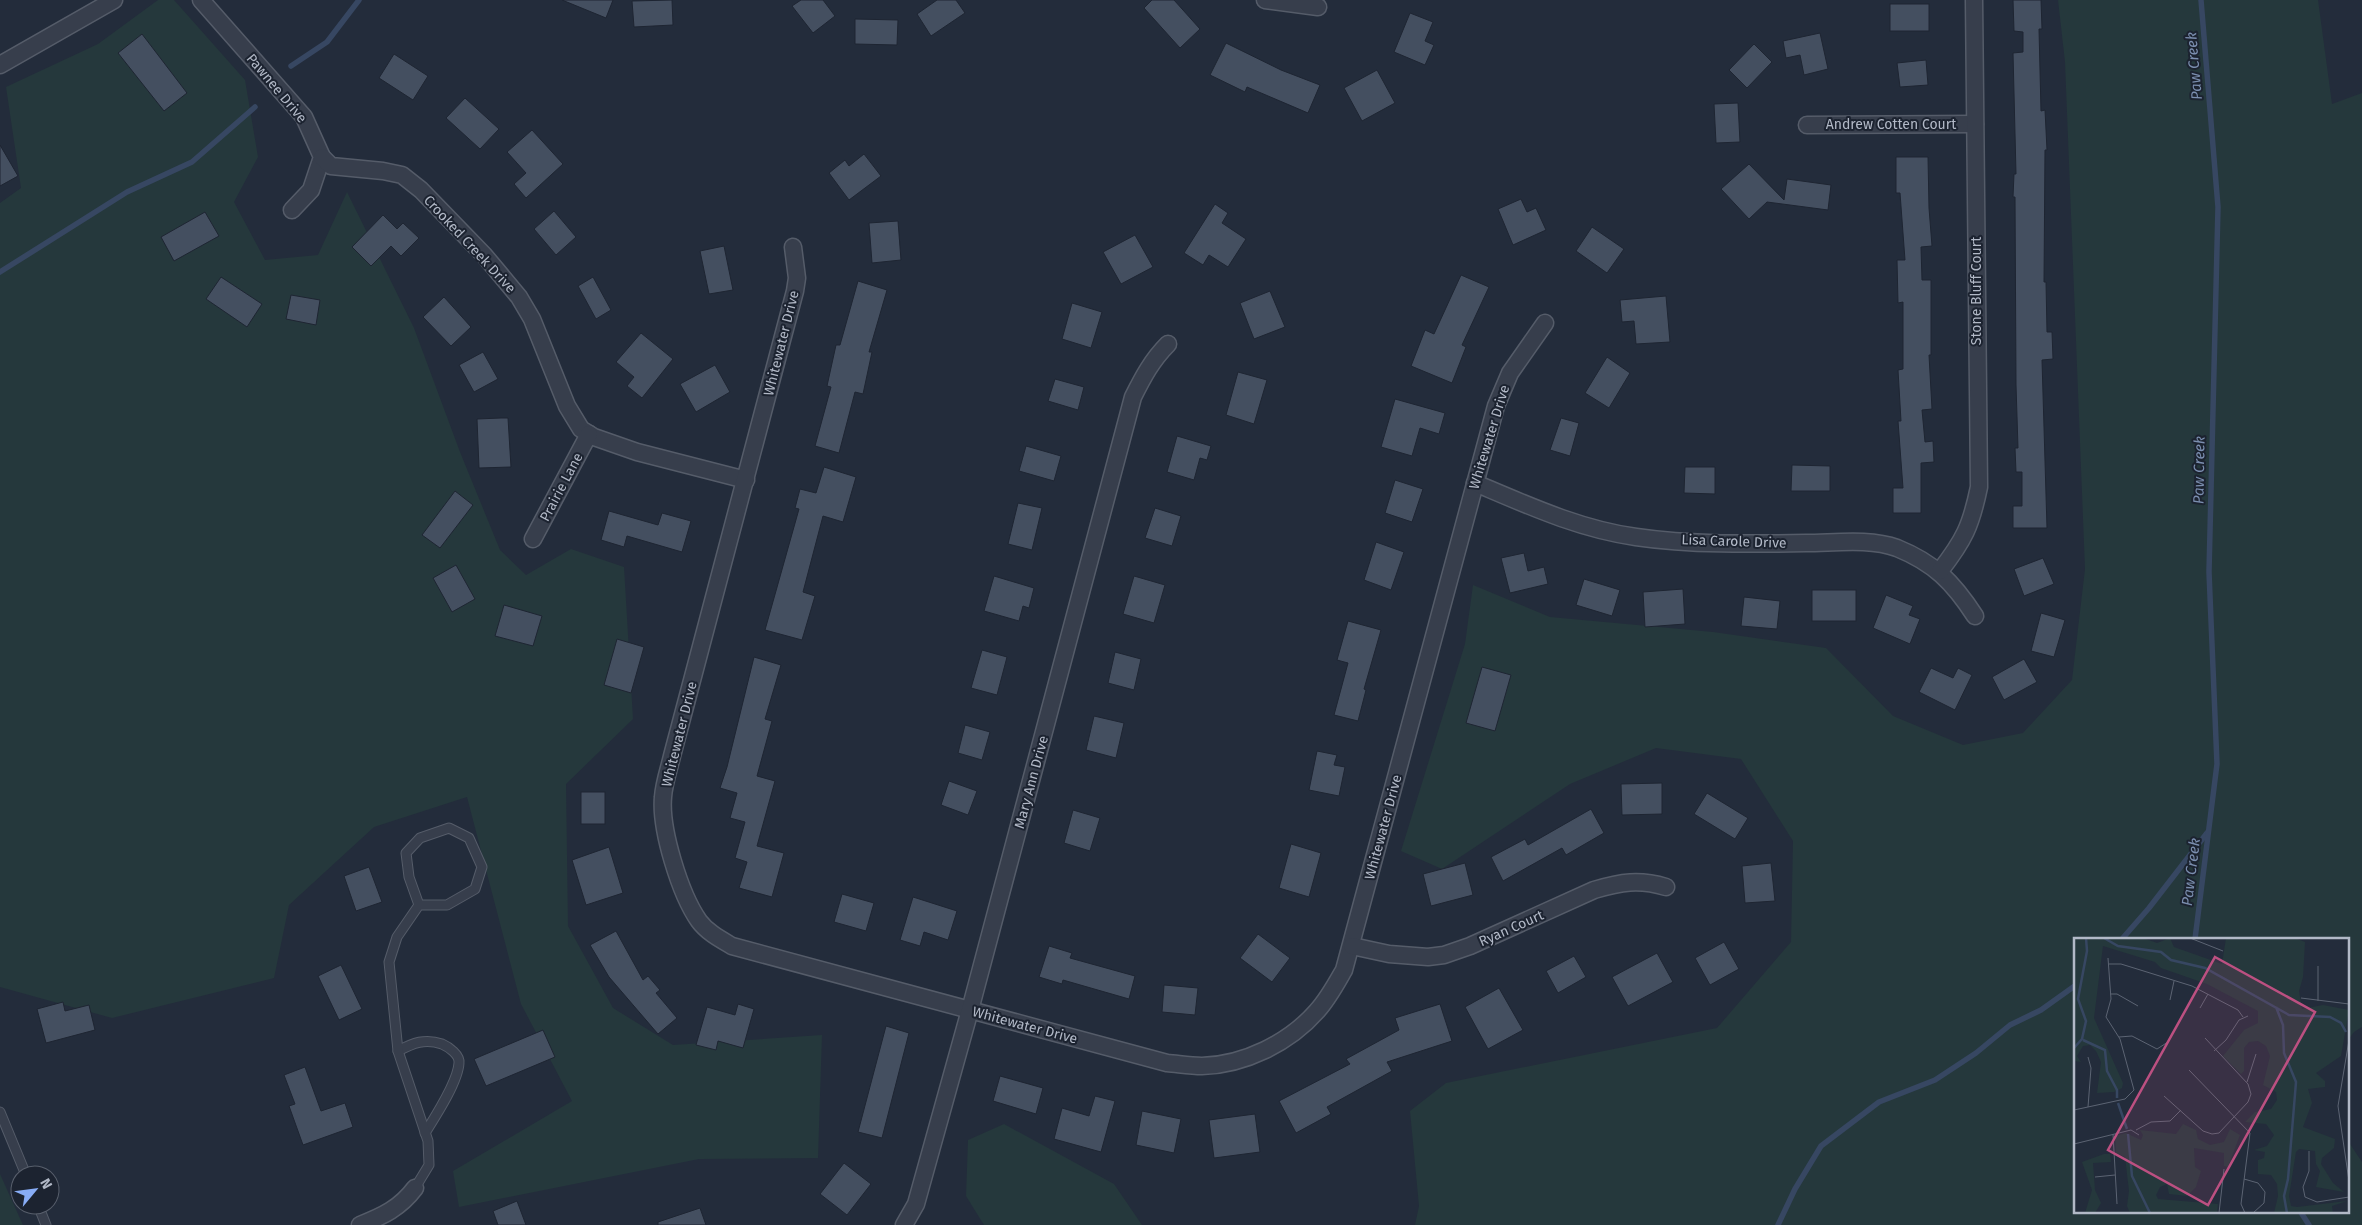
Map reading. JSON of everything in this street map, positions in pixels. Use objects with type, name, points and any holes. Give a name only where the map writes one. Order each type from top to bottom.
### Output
[{"type":"street","points":[[0,66],[114,0]]},
{"type":"street","name":"Pawnee Drive","points":[[201,0],[304,117],[322,157]]},
{"type":"street","points":[[1265,0],[1318,6]]},
{"type":"street","name":"Stone Bluff Court","points":[[1940,572],[1962,542],[1974,513],[1979,487],[1974,0]]},
{"type":"street","name":"Andrew Cotten Court","points":[[1807,125],[1975,124]]},
{"type":"street","points":[[292,210],[311,190],[322,157]]},
{"type":"street","name":"Crooked Creek Drive","points":[[322,157],[331,166],[383,171],[402,175],[421,190],[519,297],[532,319],[574,420],[589,434],[637,452],[746,480]]},
{"type":"street","name":"Whitewater Drive","points":[[793,246],[797,278],[795,291],[672,756],[663,797],[664,822],[684,892],[699,921],[716,938],[732,946],[1167,1063],[1202,1066],[1232,1061],[1265,1050],[1296,1032],[1317,1012],[1344,970],[1496,406],[1510,373],[1545,323]]},
{"type":"street","name":"Mary Ann Drive","points":[[904,1225],[916,1204],[970,1010],[1134,397],[1146,369],[1168,344]]},
{"type":"street","name":"Prairie Lane","points":[[533,539],[589,434]]},
{"type":"street","name":"Lisa Carole Drive","points":[[1475,483],[1560,519],[1611,533],[1637,537],[1744,544],[1868,543],[1894,547],[1922,559],[1940,572],[1960,593],[1975,616]]},
{"type":"street","name":"Ryan Court","points":[[1352,946],[1389,954],[1428,957],[1444,954],[1470,946],[1594,890],[1645,881],[1666,887]]},
{"type":"street","points":[[360,1225],[393,1211],[404,1202],[415,1188]]},
{"type":"lane","points":[[449,828],[469,838],[482,867],[475,889],[446,905],[419,906],[409,877],[406,854],[420,838],[449,828]]},
{"type":"lane","points":[[415,1188],[428,1165],[428,1141],[398,1051],[389,962],[397,937],[419,906]]},
{"type":"lane","points":[[398,1051],[414,1042],[431,1041],[445,1045],[458,1056],[459,1063],[455,1077],[438,1112],[425,1133]]},
{"type":"lane","points":[[0,1112],[22,1165]]},
{"type":"green space","points":[[158,0],[174,0],[245,80],[258,157],[234,202],[265,260],[318,255],[347,192],[414,328],[460,452],[500,550],[526,575],[571,549],[624,567],[633,719],[566,784],[568,926],[613,1008],[673,1045],[822,1035],[818,1158],[699,1159],[459,1207],[453,1171],[572,1101],[521,1004],[467,797],[374,827],[289,905],[274,978],[112,1018],[0,987],[0,203],[21,188],[6,87],[98,44]]},
{"type":"green space","points":[[2058,0],[2318,0],[2332,104],[2362,93],[2362,1027],[2350,1037],[2350,938],[2074,938],[2074,1212],[2350,1212],[2350,1144],[2362,1162],[2362,1225],[1415,1225],[1419,1206],[1410,1111],[1446,1083],[1717,1028],[1791,942],[1793,841],[1741,759],[1656,748],[1570,784],[1442,869],[1401,851],[1465,644],[1473,585],[1550,617],[1713,632],[1826,648],[1893,716],[1963,745],[2023,733],[2072,680],[2085,569],[2065,62]]},
{"type":"green space","points":[[1004,1124],[1114,1184],[1142,1225],[984,1225],[966,1196],[968,1140]]},
{"type":"green space","points":[[0,1174],[10,1196],[10,1215],[18,1215],[23,1225],[0,1225]]},
{"type":"building","points":[[562,0],[613,0],[606,18]]},
{"type":"building","points":[[672,0],[673,25],[634,27],[632,1]]},
{"type":"building","points":[[801,0],[823,0],[835,16],[813,33],[792,6]]},
{"type":"building","points":[[937,0],[956,0],[965,13],[931,36],[917,14]]},
{"type":"building","points":[[1152,0],[1174,0],[1200,29],[1180,48],[1144,8]]},
{"type":"building","points":[[2013,0],[2041,0],[2042,29],[2039,29],[2041,111],[2045,110],[2047,150],[2045,150],[2044,282],[2046,282],[2047,332],[2052,332],[2053,359],[2042,360],[2047,528],[2013,528],[2013,506],[2022,506],[2022,472],[2016,472],[2015,448],[2018,448],[2015,197],[2013,197],[2014,174],[2016,174],[2013,53],[2023,52],[2023,32],[2014,31]]},
{"type":"building","points":[[1890,4],[1929,4],[1929,31],[1890,31]]},
{"type":"building","points":[[1410,13],[1433,22],[1425,41],[1434,45],[1425,65],[1394,52]]},
{"type":"building","points":[[855,19],[898,20],[897,45],[855,44]]},
{"type":"building","points":[[1820,33],[1828,69],[1804,75],[1800,55],[1786,58],[1783,41]]},
{"type":"building","points":[[142,34],[187,93],[164,111],[118,53]]},
{"type":"building","points":[[1226,43],[1281,70],[1320,85],[1308,113],[1247,87],[1245,92],[1210,75]]},
{"type":"building","points":[[1754,44],[1772,62],[1747,88],[1729,70]]},
{"type":"building","points":[[394,54],[428,76],[413,100],[379,78]]},
{"type":"building","points":[[1926,60],[1928,85],[1900,87],[1897,63]]},
{"type":"building","points":[[1377,70],[1395,103],[1362,121],[1344,88]]},
{"type":"building","points":[[465,98],[499,129],[480,149],[446,118]]},
{"type":"building","points":[[1738,103],[1740,142],[1716,143],[1714,104]]},
{"type":"building","points":[[532,130],[563,164],[526,198],[514,184],[526,173],[507,152]]},
{"type":"building","points":[[0,145],[18,176],[0,186]]},
{"type":"building","points":[[864,154],[881,176],[849,200],[829,173],[845,160],[849,166]]},
{"type":"building","points":[[1896,157],[1928,157],[1932,246],[1921,247],[1922,280],[1931,280],[1931,355],[1929,355],[1932,409],[1922,410],[1925,442],[1933,441],[1934,462],[1921,463],[1921,513],[1893,513],[1893,488],[1903,488],[1898,421],[1901,421],[1898,370],[1903,369],[1903,302],[1898,303],[1897,260],[1905,260],[1900,193],[1896,193]]},
{"type":"building","points":[[1749,164],[1784,200],[1787,179],[1831,185],[1828,210],[1767,202],[1749,219],[1721,189]]},
{"type":"building","points":[[1521,199],[1527,212],[1536,208],[1546,230],[1513,245],[1498,209]]},
{"type":"building","points":[[1215,204],[1228,213],[1222,223],[1246,239],[1228,267],[1209,255],[1203,265],[1184,253]]},
{"type":"building","points":[[554,211],[576,237],[556,255],[534,229]]},
{"type":"building","points":[[205,212],[219,236],[174,261],[161,237]]},
{"type":"building","points":[[383,215],[397,229],[403,223],[419,238],[401,256],[391,246],[371,266],[352,247]]},
{"type":"building","points":[[898,221],[901,260],[872,263],[869,223]]},
{"type":"building","points":[[1592,227],[1624,249],[1607,273],[1576,251]]},
{"type":"building","points":[[1135,235],[1153,267],[1121,284],[1103,252]]},
{"type":"building","points":[[724,246],[733,290],[709,294],[700,251]]},
{"type":"building","points":[[1461,275],[1489,287],[1462,345],[1466,347],[1452,383],[1411,366],[1425,330],[1434,334]]},
{"type":"building","points":[[221,277],[262,304],[247,327],[206,299]]},
{"type":"building","points":[[593,277],[611,310],[596,319],[578,286]]},
{"type":"building","points":[[858,281],[887,290],[869,352],[872,352],[863,394],[855,392],[839,453],[815,446],[831,387],[827,386],[836,345],[840,345]]},
{"type":"building","points":[[1270,291],[1285,327],[1254,339],[1240,303]]},
{"type":"building","points":[[291,295],[320,300],[316,325],[286,319]]},
{"type":"building","points":[[1666,296],[1670,342],[1636,344],[1634,321],[1622,322],[1620,300]]},
{"type":"building","points":[[444,297],[471,327],[451,346],[423,317]]},
{"type":"building","points":[[1072,303],[1102,312],[1091,348],[1062,339]]},
{"type":"building","points":[[641,333],[673,359],[642,398],[627,386],[634,377],[616,362]]},
{"type":"building","points":[[483,352],[498,379],[474,392],[459,365]]},
{"type":"building","points":[[1607,357],[1630,373],[1609,408],[1585,393]]},
{"type":"building","points":[[715,365],[730,392],[696,412],[680,384]]},
{"type":"building","points":[[1238,372],[1267,380],[1254,424],[1226,415]]},
{"type":"building","points":[[1055,379],[1084,387],[1078,410],[1048,401]]},
{"type":"building","points":[[1395,399],[1445,413],[1439,434],[1420,428],[1412,456],[1381,447]]},
{"type":"building","points":[[508,418],[511,467],[479,468],[477,419]]},
{"type":"building","points":[[1561,418],[1579,423],[1570,456],[1550,450]]},
{"type":"building","points":[[1177,436],[1211,446],[1207,460],[1200,458],[1194,480],[1167,472]]},
{"type":"building","points":[[1026,446],[1061,456],[1054,481],[1019,471]]},
{"type":"building","points":[[1792,465],[1830,466],[1830,491],[1791,491]]},
{"type":"building","points":[[824,467],[856,477],[843,522],[823,516],[803,592],[815,596],[802,640],[765,630],[799,509],[795,508],[800,489],[816,493]]},
{"type":"building","points":[[1685,467],[1715,467],[1715,494],[1684,493]]},
{"type":"building","points":[[1395,480],[1423,489],[1412,522],[1385,513]]},
{"type":"building","points":[[455,491],[473,505],[440,548],[422,535]]},
{"type":"building","points":[[1018,503],[1042,508],[1032,550],[1008,544]]},
{"type":"building","points":[[1155,508],[1181,516],[1172,546],[1145,538]]},
{"type":"building","points":[[609,511],[658,525],[662,513],[691,521],[682,552],[627,536],[624,547],[601,540]]},
{"type":"building","points":[[1376,542],[1404,552],[1391,590],[1364,580]]},
{"type":"building","points":[[1524,553],[1528,571],[1544,567],[1548,584],[1510,593],[1501,558]]},
{"type":"building","points":[[2043,558],[2054,584],[2024,596],[2014,569]]},
{"type":"building","points":[[456,565],[475,599],[452,612],[433,578]]},
{"type":"building","points":[[994,576],[1034,588],[1029,608],[1023,606],[1019,621],[984,611]]},
{"type":"building","points":[[1134,576],[1165,585],[1154,623],[1123,614]]},
{"type":"building","points":[[1584,579],[1620,590],[1612,616],[1576,605]]},
{"type":"building","points":[[1683,589],[1685,624],[1645,627],[1643,592]]},
{"type":"building","points":[[1812,590],[1856,590],[1856,621],[1812,621]]},
{"type":"building","points":[[1886,595],[1913,606],[1909,615],[1920,619],[1910,644],[1873,628]]},
{"type":"building","points":[[1744,597],[1780,601],[1777,629],[1741,626]]},
{"type":"building","points":[[504,605],[542,616],[533,646],[495,636]]},
{"type":"building","points":[[2041,613],[2065,620],[2054,657],[2031,651]]},
{"type":"building","points":[[1348,621],[1381,630],[1364,689],[1366,690],[1358,721],[1334,715],[1348,663],[1337,660]]},
{"type":"building","points":[[617,639],[644,647],[631,693],[604,685]]},
{"type":"building","points":[[982,650],[1007,657],[997,695],[971,688]]},
{"type":"building","points":[[1115,652],[1141,659],[1134,690],[1108,683]]},
{"type":"building","points":[[754,657],[781,665],[765,719],[772,721],[757,776],[775,781],[757,846],[784,853],[772,897],[739,888],[747,862],[735,858],[745,822],[730,818],[737,793],[720,788]]},
{"type":"building","points":[[2024,659],[2037,682],[2004,700],[1992,677]]},
{"type":"building","points":[[1482,667],[1511,675],[1495,731],[1466,723]]},
{"type":"building","points":[[1931,668],[1953,678],[1958,668],[1972,675],[1955,710],[1919,692]]},
{"type":"building","points":[[1094,716],[1124,723],[1116,758],[1086,750]]},
{"type":"building","points":[[965,725],[990,732],[982,760],[958,753]]},
{"type":"building","points":[[1317,751],[1337,755],[1334,765],[1345,767],[1339,796],[1309,790]]},
{"type":"building","points":[[949,781],[977,791],[968,815],[941,805]]},
{"type":"building","points":[[1662,783],[1662,814],[1622,815],[1621,784]]},
{"type":"building","points":[[581,792],[605,792],[605,824],[581,824]]},
{"type":"building","points":[[1707,793],[1748,818],[1735,839],[1694,814]]},
{"type":"building","points":[[1591,809],[1604,833],[1566,855],[1562,848],[1503,881],[1491,857],[1525,839],[1528,845]]},
{"type":"building","points":[[1073,810],[1100,818],[1090,851],[1064,843]]},
{"type":"building","points":[[1291,844],[1321,853],[1309,897],[1279,888]]},
{"type":"building","points":[[609,847],[623,893],[586,905],[572,860]]},
{"type":"building","points":[[1465,863],[1473,895],[1431,906],[1423,874]]},
{"type":"building","points":[[1771,863],[1775,901],[1745,903],[1742,866]]},
{"type":"building","points":[[369,867],[382,902],[356,911],[344,876]]},
{"type":"building","points":[[842,894],[874,903],[866,931],[834,922]]},
{"type":"building","points":[[913,897],[957,911],[948,940],[924,932],[920,946],[900,940]]},
{"type":"building","points":[[616,931],[643,980],[648,976],[660,990],[656,993],[677,1018],[658,1034],[609,977],[590,945]]},
{"type":"building","points":[[1258,934],[1290,958],[1272,982],[1240,958]]},
{"type":"building","points":[[1724,942],[1739,969],[1710,985],[1695,958]]},
{"type":"building","points":[[1049,946],[1072,953],[1070,958],[1135,976],[1129,999],[1063,980],[1062,984],[1039,977]]},
{"type":"building","points":[[1657,953],[1673,982],[1628,1006],[1612,977]]},
{"type":"building","points":[[1574,956],[1586,977],[1558,993],[1546,971]]},
{"type":"building","points":[[341,965],[362,1009],[339,1020],[318,976]]},
{"type":"building","points":[[1164,985],[1198,988],[1195,1015],[1162,1012]]},
{"type":"building","points":[[1499,988],[1523,1030],[1488,1049],[1465,1007]]},
{"type":"building","points":[[63,1002],[65,1011],[89,1005],[95,1030],[46,1043],[37,1009]]},
{"type":"building","points":[[738,1004],[754,1009],[743,1048],[718,1041],[716,1050],[696,1045],[707,1007],[735,1015]]},
{"type":"building","points":[[1440,1004],[1452,1041],[1387,1062],[1392,1071],[1327,1107],[1331,1114],[1296,1133],[1279,1101],[1350,1064],[1346,1059],[1399,1030],[1395,1018]]},
{"type":"building","points":[[886,1026],[909,1033],[882,1138],[858,1132]]},
{"type":"building","points":[[543,1030],[555,1057],[486,1086],[474,1059]]},
{"type":"building","points":[[305,1067],[321,1111],[345,1103],[353,1127],[303,1145],[289,1106],[295,1104],[284,1075]]},
{"type":"building","points":[[1000,1076],[1043,1088],[1036,1114],[993,1101]]},
{"type":"building","points":[[1095,1096],[1115,1101],[1101,1152],[1054,1139],[1062,1108],[1089,1116]]},
{"type":"building","points":[[1142,1111],[1181,1119],[1174,1153],[1136,1145]]},
{"type":"building","points":[[1255,1114],[1260,1152],[1214,1158],[1209,1120]]},
{"type":"building","points":[[844,1163],[871,1184],[847,1215],[820,1194]]},
{"type":"building","points":[[517,1201],[526,1225],[498,1225],[493,1211]]},
{"type":"building","points":[[700,1208],[706,1225],[658,1225],[658,1222]]},
{"type":"waterway","points":[[291,66],[327,42],[359,0]]},
{"type":"waterway","name":"Paw Creek","points":[[2195,938],[2217,764],[2209,572],[2218,207],[2201,0]]},
{"type":"waterway","points":[[0,272],[127,192],[192,162],[255,107]]},
{"type":"waterway","points":[[2123,938],[2149,908],[2207,833]]},
{"type":"waterway","points":[[1778,1225],[1795,1189],[1821,1146],[1879,1102],[1935,1080],[1976,1053],[2010,1025],[2041,1010],[2074,986]]},
{"type":"waterway","name":"Paw Creek","points":[[2301,1212],[2309,1225]]}]
